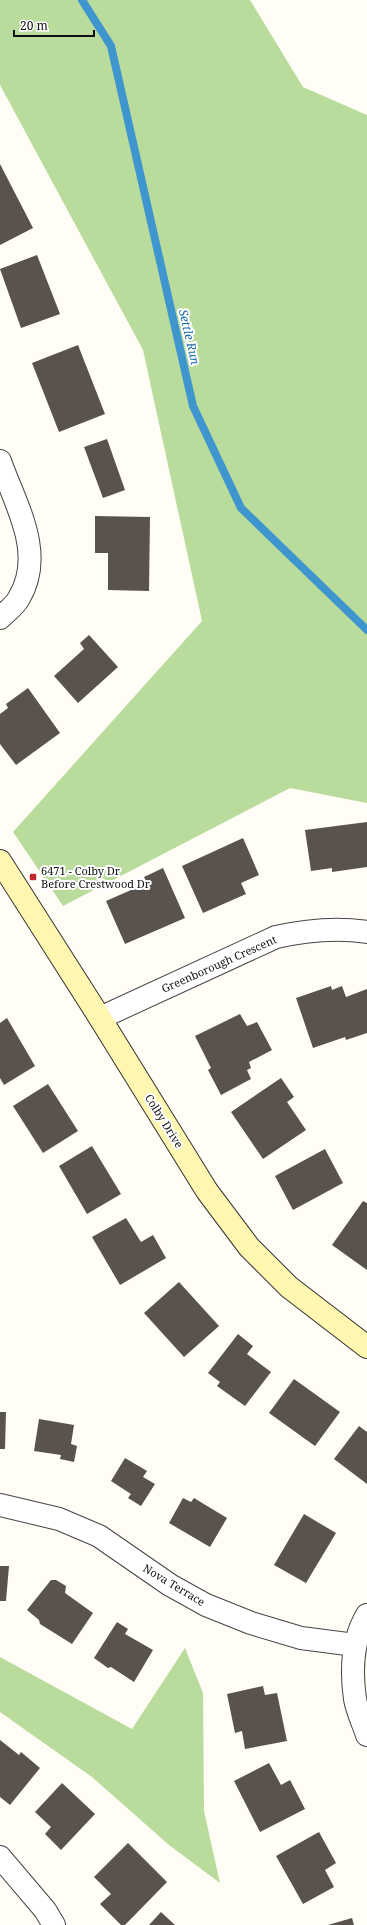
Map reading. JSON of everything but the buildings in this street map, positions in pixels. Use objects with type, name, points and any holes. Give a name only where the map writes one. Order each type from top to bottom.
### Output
[{"type":"street","points":[[0,461],[20,512],[29,543],[30,568],[19,599],[0,618]]},
{"type":"street","name":"Colby Drive","points":[[0,861],[100,1018],[207,1191],[249,1247],[289,1287],[367,1347]]},
{"type":"street","name":"Greenborough Crescent","points":[[100,1018],[276,937],[297,932],[328,929],[367,932]]},
{"type":"street","name":"Nova Terrace","points":[[0,1505],[59,1519],[99,1536],[170,1585],[206,1605],[251,1623],[300,1638],[355,1645]]},
{"type":"street","points":[[367,1615],[355,1645],[353,1668],[355,1701],[367,1735]]},
{"type":"street","points":[[0,1857],[45,1910],[54,1925]]},
{"type":"green space","points":[[0,0],[250,0],[303,87],[367,115],[367,803],[290,788],[63,906],[13,832],[202,621],[143,350],[0,85]]},
{"type":"green space","points":[[185,1648],[203,1693],[204,1811],[220,1883],[169,1845],[92,1777],[0,1712],[0,1657],[132,1729]]},
{"type":"waterway","name":"Settle Run","points":[[82,0],[111,46],[193,406],[241,508],[367,630]]},
{"type":"place","name":"6471 - Colby Dr Before Crestwood Dr","points":[[33,877]]}]
